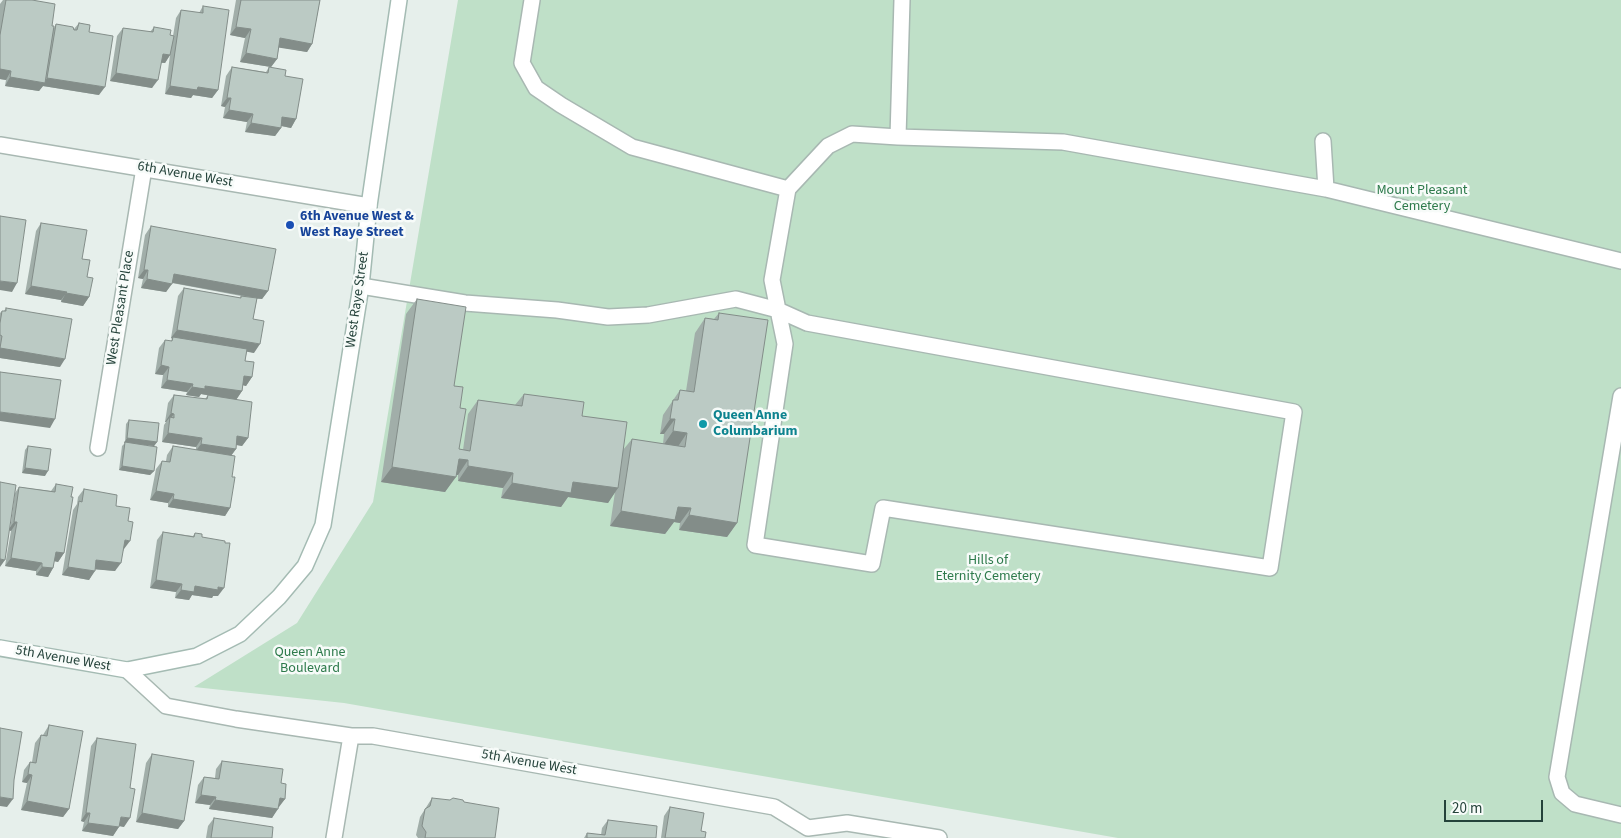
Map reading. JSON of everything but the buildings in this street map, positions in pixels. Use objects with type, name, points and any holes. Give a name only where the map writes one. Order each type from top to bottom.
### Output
[{"type":"street","name":"West Raye Street","points":[[305,566],[324,525],[361,286],[398,0]]},
{"type":"street","points":[[532,0],[522,63],[536,88],[632,147],[788,189]]},
{"type":"street","points":[[898,137],[902,0]]},
{"type":"street","points":[[361,286],[465,303],[557,310],[608,318],[648,315],[736,298],[778,310],[806,323],[1294,412],[1270,568],[883,508],[872,564],[755,545],[785,344],[778,310],[772,280],[788,189],[828,146],[852,134],[1063,142],[1326,189],[1621,261]]},
{"type":"street","points":[[1323,141],[1326,189]]},
{"type":"street","name":"6th Avenue West","points":[[0,145],[370,206]]},
{"type":"street","name":"West Pleasant Place","points":[[98,448],[144,168]]},
{"type":"street","points":[[1621,396],[1557,778],[1562,793],[1575,804],[1621,815]]},
{"type":"street","name":"5th Avenue West","points":[[0,648],[127,670],[198,656],[240,634],[279,597],[305,566]]},
{"type":"street","name":"5th Avenue West","points":[[127,670],[166,706],[236,719],[351,736],[374,736],[774,807],[807,833],[847,823],[939,838]]},
{"type":"street","points":[[334,838],[351,736]]},
{"type":"green space","name":"Mount Pleasant Cemetery","points":[[458,0],[1621,0],[1621,838],[1118,838],[344,703],[194,687],[297,623],[373,502]]},
{"type":"place","name":"6th Avenue West & West Raye Street","points":[[290,225]]},
{"type":"place","name":"Queen Anne Columbarium","points":[[703,424]]},
{"type":"park label","name":"Hills of Eternity Cemetery","points":[[988,570]]},
{"type":"park label","name":"Queen Anne Boulevard","points":[[310,662]]}]
